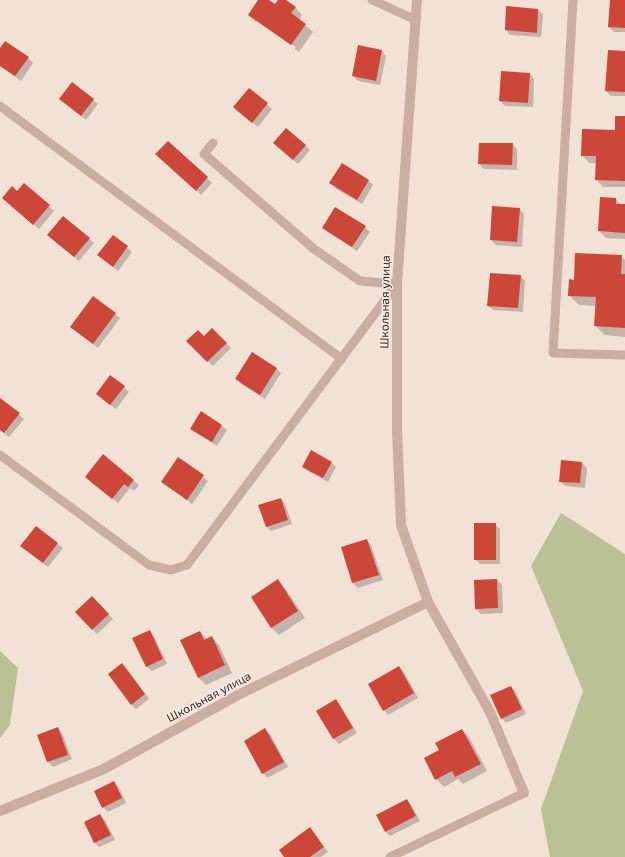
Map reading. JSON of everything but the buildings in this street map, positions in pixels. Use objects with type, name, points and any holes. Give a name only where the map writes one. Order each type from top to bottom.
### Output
[{"type":"street","name":"Школьная улица","points":[[417,0],[398,284],[397,429],[401,525],[428,602],[490,712],[524,793]]},
{"type":"street","name":"Школьная улица","points":[[0,811],[104,770],[238,695],[428,602]]},
{"type":"lane","points":[[372,0],[416,20]]},
{"type":"lane","points":[[573,0],[553,353],[625,355]]},
{"type":"lane","points":[[0,106],[342,358]]},
{"type":"lane","points":[[213,143],[204,154],[314,249],[360,281],[398,284]]},
{"type":"lane","points":[[0,455],[149,565],[171,570],[186,565],[398,284]]},
{"type":"lane","points":[[390,857],[524,793]]},
{"type":"green space","points":[[561,513],[625,554],[625,857],[550,857],[541,809],[583,691],[531,566]]},
{"type":"green space","points":[[0,651],[18,668],[10,725],[0,738]]}]
